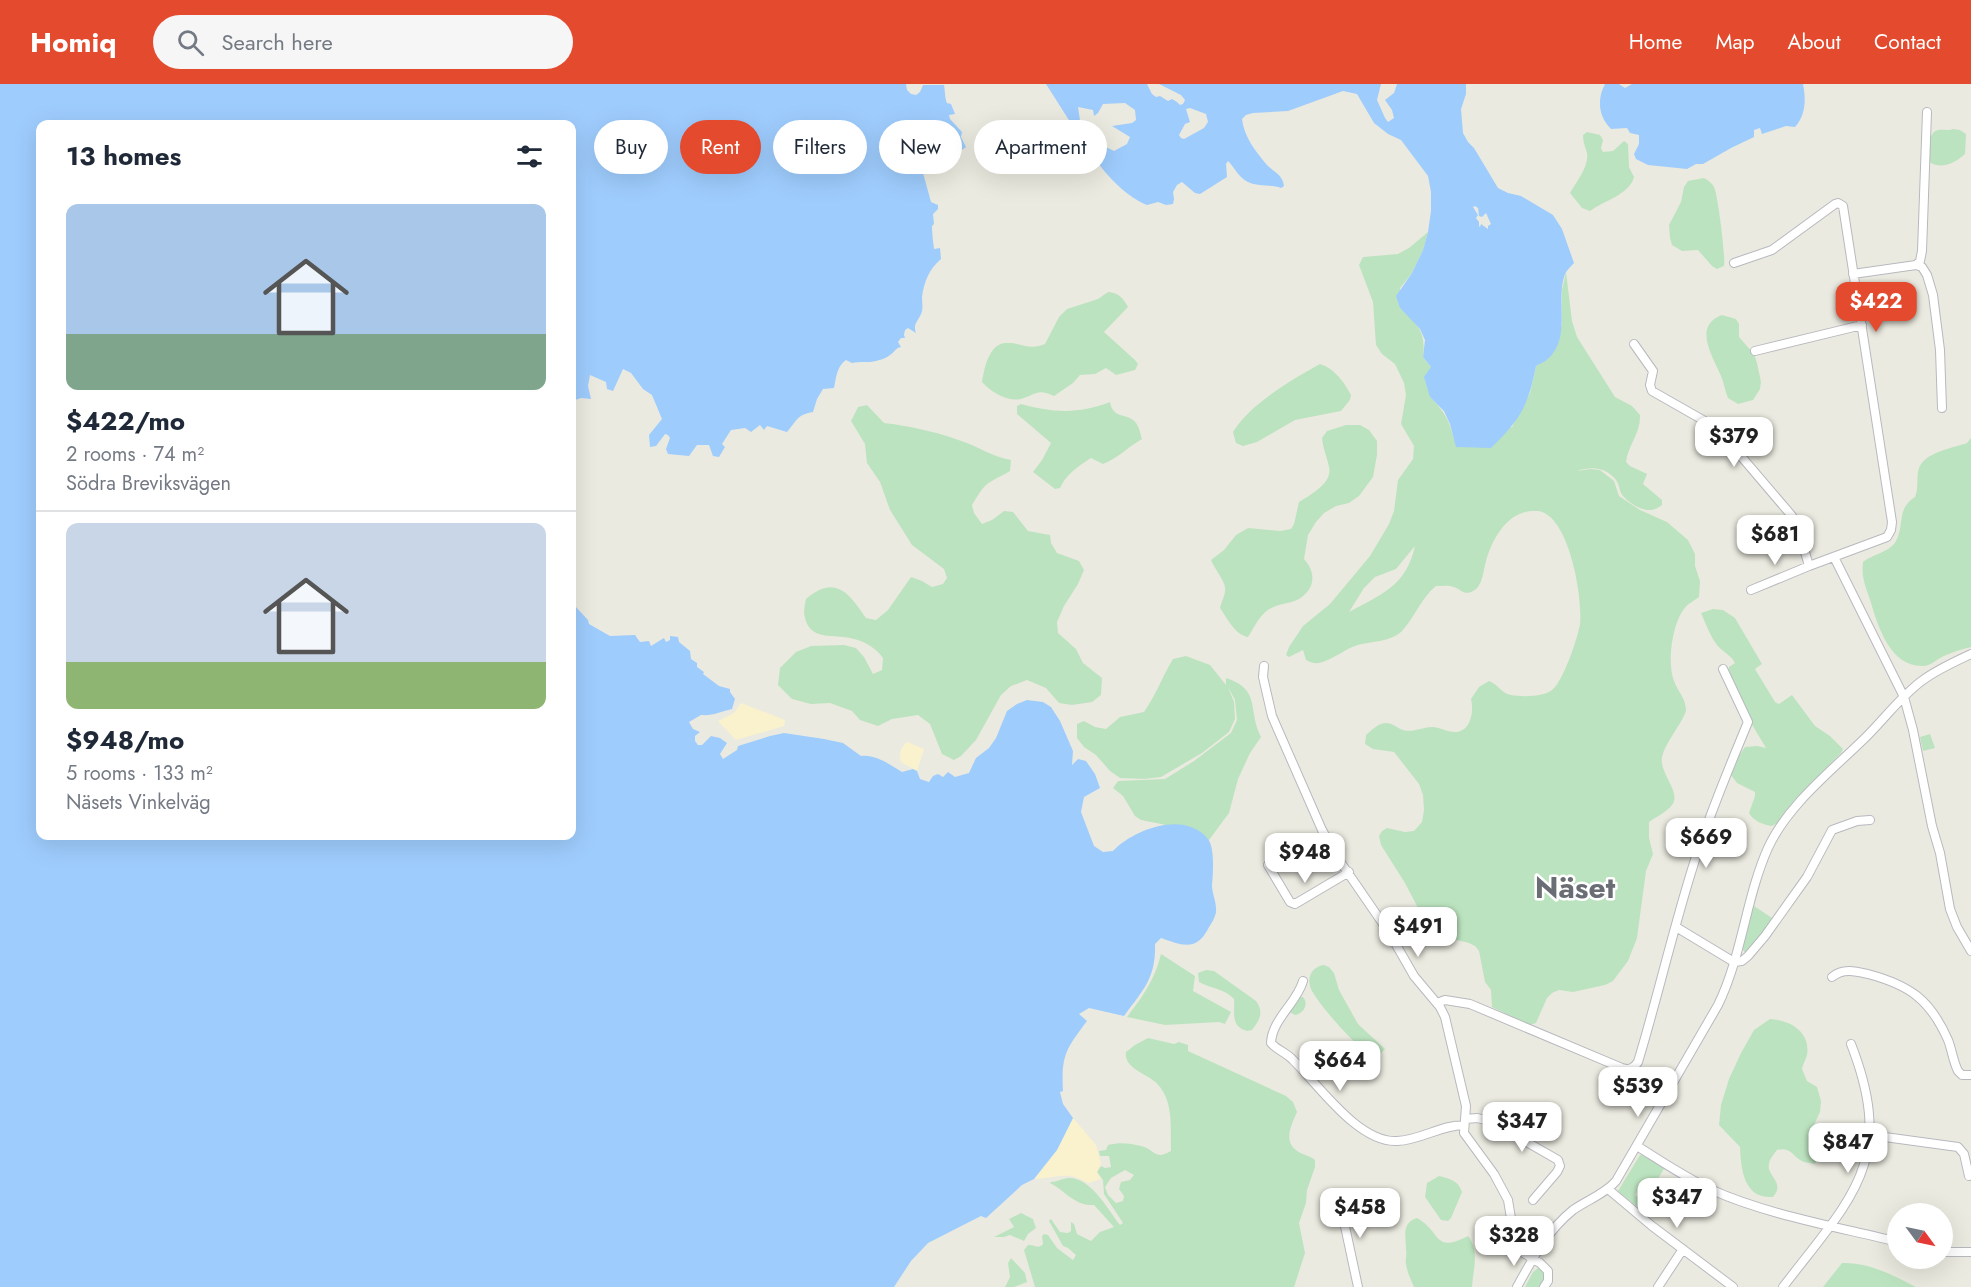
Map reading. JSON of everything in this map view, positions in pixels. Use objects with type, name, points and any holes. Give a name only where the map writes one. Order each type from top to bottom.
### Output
[{"type":"street","points":[[1916,265],[1920,261],[1922,251],[1927,112]]},
{"type":"street","points":[[1734,263],[1772,250],[1838,203],[1844,209],[1892,526],[1890,534],[1883,539],[1751,590]]},
{"type":"street","points":[[1853,274],[1916,265],[1922,267],[1928,275],[1933,294],[1939,342],[1942,408]]},
{"type":"street","points":[[1755,351],[1862,325]]},
{"type":"street","points":[[1634,344],[1653,371],[1650,385],[1652,391],[1717,428],[1792,516],[1798,528],[1809,566]]},
{"type":"street","points":[[1834,557],[1904,697],[1940,853],[1950,909],[1971,951]]},
{"type":"street","points":[[1517,1287],[1540,1245],[1562,1220],[1585,1202],[1608,1189],[1637,1146],[1718,1005],[1727,985],[1764,860],[1778,831],[1793,810],[1918,683],[1971,654]]},
{"type":"street","points":[[1264,666],[1263,676],[1268,704],[1330,846],[1390,934],[1414,976],[1445,1017],[1466,1106],[1466,1137],[1492,1171],[1508,1200],[1515,1243],[1548,1271],[1548,1281],[1544,1287]]},
{"type":"street","points":[[1437,1004],[1445,1000],[1453,1000],[1480,1007],[1622,1068],[1631,1068],[1638,1062],[1694,863],[1748,722],[1724,669]]},
{"type":"street","points":[[1676,927],[1734,962],[1742,961],[1766,936],[1809,873],[1832,830],[1857,821],[1870,820]]},
{"type":"street","points":[[1268,865],[1290,902],[1295,904],[1349,872]]},
{"type":"street","points":[[1832,977],[1841,971],[1859,972],[1897,983],[1916,994],[1929,1009],[1944,1033],[1958,1071],[1962,1075],[1971,1075]]},
{"type":"street","points":[[1303,981],[1301,988],[1282,1015],[1271,1043],[1292,1059],[1353,1122],[1377,1137],[1396,1141],[1419,1137],[1477,1118],[1490,1121],[1558,1160],[1560,1166],[1557,1172],[1533,1200]]},
{"type":"street","points":[[1783,1287],[1848,1201],[1858,1184],[1867,1157],[1870,1135],[1868,1102],[1851,1044]]},
{"type":"street","points":[[1870,1135],[1958,1147],[1964,1154],[1969,1176]]},
{"type":"street","points":[[1637,1146],[1714,1191],[1768,1210],[1887,1239]]},
{"type":"street","points":[[1608,1189],[1733,1287]]},
{"type":"street","points":[[1341,1194],[1343,1217],[1358,1287]]},
{"type":"street","points":[[1658,1287],[1683,1250]]},
{"type":"street","points":[[1953,1252],[1971,1252]]},
{"type":"green space","points":[[1953,129],[1966,134],[1965,154],[1948,164],[1939,165],[1929,162],[1929,144],[1934,132]]},
{"type":"green space","points":[[1587,132],[1600,135],[1603,140],[1601,148],[1603,152],[1613,151],[1624,141],[1628,144],[1629,167],[1634,177],[1632,183],[1622,193],[1590,211],[1582,208],[1570,193],[1586,164],[1587,153],[1583,135]]},
{"type":"green space","points":[[1704,178],[1710,182],[1716,192],[1723,241],[1724,266],[1717,269],[1698,250],[1682,251],[1672,245],[1670,238],[1669,225],[1681,202],[1684,187],[1688,181]]},
{"type":"green space","points":[[1428,232],[1423,250],[1412,273],[1400,288],[1400,308],[1416,324],[1422,334],[1423,357],[1431,367],[1430,397],[1445,416],[1454,439],[1512,427],[1530,393],[1536,366],[1548,359],[1562,325],[1562,290],[1566,272],[1572,321],[1577,337],[1615,397],[1632,406],[1640,415],[1639,428],[1626,462],[1647,474],[1643,484],[1662,500],[1662,505],[1652,510],[1642,509],[1622,495],[1617,482],[1608,472],[1593,468],[1577,471],[1600,470],[1614,481],[1619,496],[1640,510],[1667,522],[1688,540],[1695,554],[1695,566],[1700,581],[1699,597],[1687,606],[1680,616],[1672,644],[1672,674],[1685,702],[1686,711],[1662,757],[1674,800],[1668,809],[1649,822],[1649,838],[1653,854],[1646,871],[1637,938],[1628,961],[1613,981],[1573,992],[1559,990],[1552,993],[1547,998],[1536,1023],[1529,1025],[1492,1007],[1491,990],[1485,982],[1479,951],[1469,943],[1449,938],[1426,917],[1418,908],[1381,845],[1379,836],[1387,828],[1405,832],[1414,831],[1422,822],[1423,795],[1419,784],[1394,752],[1373,749],[1365,744],[1366,735],[1383,723],[1406,731],[1432,727],[1452,732],[1465,729],[1470,720],[1471,699],[1479,687],[1489,681],[1511,695],[1532,696],[1552,690],[1565,669],[1580,624],[1579,596],[1572,558],[1558,526],[1548,515],[1537,511],[1518,515],[1510,520],[1493,543],[1478,587],[1466,593],[1452,586],[1436,586],[1398,635],[1358,645],[1319,663],[1306,660],[1303,650],[1289,657],[1286,655],[1303,626],[1330,604],[1370,556],[1394,511],[1398,480],[1413,459],[1414,446],[1401,424],[1406,395],[1404,383],[1395,364],[1382,354],[1376,345],[1373,302],[1359,265],[1363,257],[1398,254]],"holes":[[[1415,546],[1406,571],[1391,587],[1349,612],[1364,588],[1375,577],[1396,569]]]},
{"type":"green space","points":[[1108,292],[1120,296],[1128,307],[1104,332],[1135,360],[1138,364],[1135,370],[1116,375],[1106,368],[1095,374],[1080,375],[1073,383],[1054,396],[1040,392],[1016,400],[1000,395],[982,382],[988,358],[995,347],[1006,343],[1034,347],[1045,344],[1059,317],[1067,309],[1098,299]]},
{"type":"green space","points":[[1722,315],[1736,319],[1739,324],[1739,337],[1754,354],[1761,382],[1760,389],[1753,400],[1738,404],[1728,398],[1710,351],[1706,334],[1708,327],[1713,320]]},
{"type":"green space","points":[[1320,364],[1338,376],[1351,395],[1350,400],[1341,411],[1295,420],[1257,442],[1243,446],[1236,443],[1233,432],[1260,402]]},
{"type":"green space","points":[[1110,402],[1113,411],[1135,422],[1142,439],[1103,464],[1091,458],[1069,474],[1060,488],[1055,489],[1033,472],[1051,443],[1017,414],[1017,406],[1021,404],[1066,411],[1088,409]]},
{"type":"green space","points":[[867,405],[884,423],[947,436],[1011,460],[1010,471],[986,485],[981,492],[972,505],[974,513],[982,524],[1004,511],[1013,512],[1028,531],[1050,535],[1051,543],[1057,553],[1079,561],[1084,570],[1057,622],[1058,633],[1076,649],[1083,663],[1102,678],[1101,695],[1092,702],[1072,705],[1059,703],[1046,688],[1027,680],[1011,686],[1001,695],[976,740],[954,760],[942,754],[930,724],[918,715],[892,719],[878,726],[860,720],[852,711],[830,703],[811,704],[792,699],[778,685],[780,668],[796,652],[811,646],[844,645],[856,648],[873,674],[882,670],[883,658],[865,643],[820,634],[811,629],[804,613],[806,599],[816,592],[833,587],[840,590],[854,601],[866,618],[876,620],[888,610],[911,577],[932,587],[943,584],[947,578],[944,569],[912,545],[890,510],[880,482],[867,463],[865,444],[851,421],[858,407]]},
{"type":"green space","points":[[1346,425],[1360,425],[1369,430],[1377,441],[1373,477],[1359,496],[1349,503],[1336,506],[1324,513],[1308,535],[1304,559],[1311,569],[1312,580],[1305,595],[1268,610],[1259,619],[1248,637],[1243,636],[1232,626],[1220,608],[1225,585],[1211,560],[1224,550],[1236,535],[1248,528],[1280,531],[1291,529],[1299,502],[1320,488],[1328,478],[1329,467],[1322,438],[1327,431]]},
{"type":"green space","points":[[1971,438],[1971,647],[1924,666],[1913,665],[1895,653],[1882,634],[1864,583],[1863,562],[1890,548],[1896,541],[1905,507],[1916,494],[1918,471],[1922,463],[1933,454],[1967,443]]},
{"type":"green space","points":[[1713,609],[1723,610],[1735,618],[1762,664],[1755,669],[1775,702],[1779,704],[1792,695],[1815,726],[1843,749],[1772,826],[1759,822],[1751,816],[1749,813],[1755,792],[1737,783],[1731,775],[1745,747],[1766,748],[1748,718],[1728,674],[1729,667],[1735,663],[1710,634],[1701,613]]},
{"type":"green space","points":[[1186,656],[1210,665],[1226,685],[1226,678],[1245,688],[1252,702],[1261,737],[1250,753],[1238,779],[1229,813],[1209,840],[1184,825],[1166,825],[1141,820],[1135,816],[1123,796],[1113,788],[1118,781],[1165,779],[1194,761],[1231,733],[1237,720],[1235,700],[1228,687],[1234,702],[1235,719],[1229,732],[1202,753],[1161,777],[1120,778],[1084,747],[1077,738],[1077,724],[1084,721],[1095,727],[1106,729],[1120,717],[1144,712],[1173,659]]},
{"type":"green space","points":[[1930,734],[1935,748],[1923,751],[1920,737]]},
{"type":"green space","points":[[1754,906],[1775,920],[1745,953],[1741,946]]},
{"type":"green space","points":[[1161,954],[1195,976],[1193,991],[1231,1012],[1225,1024],[1219,1022],[1165,1025],[1127,1017],[1152,980]]},
{"type":"green space","points":[[1324,965],[1334,973],[1339,990],[1358,1024],[1385,1049],[1380,1054],[1357,1044],[1312,992],[1309,982],[1310,975],[1317,967]]},
{"type":"green space","points":[[1206,970],[1214,971],[1256,1001],[1260,1009],[1260,1016],[1252,1030],[1247,1031],[1238,1026],[1234,1014],[1234,999],[1230,995],[1199,982],[1198,973]]},
{"type":"green space","points":[[1299,997],[1305,1000],[1305,1008],[1295,1015],[1288,1011]]},
{"type":"green space","points":[[1770,1019],[1792,1025],[1806,1040],[1807,1055],[1802,1069],[1807,1081],[1817,1087],[1821,1101],[1820,1112],[1814,1125],[1823,1147],[1815,1164],[1800,1160],[1786,1149],[1777,1150],[1769,1164],[1770,1172],[1777,1183],[1773,1197],[1763,1196],[1750,1188],[1743,1173],[1740,1147],[1719,1125],[1721,1105],[1729,1079],[1741,1053],[1754,1030]]},
{"type":"green space","points":[[1148,1038],[1188,1045],[1188,1051],[1286,1096],[1293,1102],[1297,1112],[1290,1132],[1290,1142],[1296,1150],[1315,1160],[1306,1203],[1299,1223],[1305,1253],[1294,1287],[1035,1287],[1024,1250],[1028,1245],[1041,1246],[1044,1234],[1048,1235],[1057,1248],[1073,1260],[1076,1255],[1063,1246],[1049,1221],[1051,1219],[1060,1232],[1071,1231],[1071,1222],[1077,1234],[1091,1241],[1100,1232],[1114,1227],[1094,1205],[1076,1201],[1051,1182],[1069,1178],[1085,1183],[1099,1196],[1120,1225],[1123,1223],[1104,1194],[1103,1180],[1097,1172],[1101,1166],[1111,1167],[1109,1156],[1100,1156],[1099,1151],[1106,1150],[1108,1145],[1120,1143],[1146,1147],[1158,1155],[1171,1151],[1170,1118],[1164,1094],[1156,1083],[1133,1068],[1126,1058],[1126,1052]],"holes":[[[1125,1170],[1134,1175],[1130,1180],[1121,1182],[1119,1189],[1124,1196],[1123,1201],[1116,1203],[1108,1195],[1105,1187],[1111,1178]]]},
{"type":"green space","points":[[1644,1154],[1665,1167],[1655,1184],[1649,1181],[1638,1189],[1635,1195],[1645,1202],[1641,1210],[1618,1191],[1640,1155]]},
{"type":"green space","points":[[1439,1176],[1456,1182],[1462,1192],[1448,1221],[1441,1220],[1425,1197],[1427,1183]]},
{"type":"green space","points":[[1021,1213],[1033,1219],[1036,1228],[1028,1234],[1024,1241],[1010,1235],[994,1237],[1014,1227],[1009,1219]]},
{"type":"green space","points":[[1417,1218],[1443,1242],[1449,1243],[1468,1236],[1475,1254],[1472,1287],[1414,1287],[1406,1264],[1405,1235],[1406,1227]]},
{"type":"green space","points":[[1011,1258],[1025,1273],[1027,1282],[1014,1287],[1005,1287],[1010,1277],[1008,1263]]},
{"type":"green space","points":[[1842,1263],[1871,1267],[1916,1287],[1823,1287]]},
{"type":"green space","points":[[1538,1268],[1545,1270],[1544,1282],[1539,1287],[1525,1287],[1533,1272]]},
{"type":"sand","points":[[741,703],[785,720],[784,726],[736,740],[718,721],[734,713]]},
{"type":"sand","points":[[907,742],[924,749],[917,771],[901,762],[901,751]]},
{"type":"sand","points":[[1073,1118],[1096,1145],[1101,1164],[1097,1172],[1101,1179],[1088,1183],[1068,1176],[1034,1179],[1057,1150]]},
{"type":"water","points":[[0,84],[906,84],[907,90],[916,95],[923,85],[944,85],[946,101],[951,104],[955,114],[949,115],[951,120],[879,120],[879,174],[923,174],[931,202],[938,205],[938,209],[933,214],[932,231],[934,249],[940,248],[941,259],[930,271],[926,281],[922,297],[922,311],[915,327],[916,333],[908,328],[905,330],[905,338],[901,338],[898,342],[901,347],[883,359],[852,363],[846,360],[836,376],[834,388],[823,389],[813,412],[800,417],[787,432],[767,426],[764,430],[760,425],[751,432],[745,428],[731,430],[722,444],[725,447],[719,457],[713,456],[709,445],[697,445],[689,456],[668,454],[666,449],[670,438],[665,434],[656,446],[650,447],[649,435],[662,419],[652,395],[643,389],[631,373],[623,369],[613,391],[607,389],[606,382],[590,375],[588,386],[591,399],[576,400],[576,120],[36,120],[36,840],[576,840],[576,607],[589,624],[610,636],[635,635],[640,642],[649,641],[651,646],[664,638],[666,642],[670,640],[670,636],[678,637],[679,642],[690,651],[691,659],[697,663],[697,667],[704,672],[703,674],[719,686],[730,689],[735,699],[732,709],[701,715],[689,722],[693,729],[700,732],[695,736],[698,745],[702,745],[711,736],[727,743],[720,754],[723,759],[737,750],[738,746],[784,733],[843,743],[861,756],[877,758],[902,772],[913,769],[917,771],[920,779],[929,782],[933,776],[938,774],[943,777],[948,772],[955,777],[969,773],[976,758],[989,748],[996,738],[1007,711],[1027,700],[1043,702],[1051,707],[1060,721],[1073,751],[1072,765],[1078,759],[1086,761],[1095,774],[1100,788],[1084,797],[1081,812],[1094,846],[1103,852],[1113,851],[1133,836],[1146,830],[1173,824],[1198,830],[1208,839],[1212,848],[1212,888],[1216,909],[1213,921],[1203,936],[1193,944],[1181,944],[1161,938],[1155,944],[1151,975],[1124,1016],[1089,1008],[1079,1014],[1087,1021],[1066,1053],[1063,1091],[1060,1092],[1063,1104],[1073,1118],[1057,1150],[1034,1179],[1022,1185],[986,1218],[981,1216],[928,1243],[911,1261],[894,1287],[0,1287]]},
{"type":"water","points":[[1046,84],[1147,84],[1156,97],[1160,96],[1168,101],[1172,99],[1180,105],[1185,100],[1181,95],[1159,84],[1381,84],[1377,100],[1388,122],[1394,118],[1385,100],[1394,93],[1397,84],[1466,84],[1466,94],[1461,109],[1463,133],[1468,142],[1498,188],[1521,196],[1553,215],[1562,229],[1574,263],[1565,274],[1562,284],[1559,340],[1547,360],[1536,366],[1526,402],[1510,429],[1491,448],[1456,447],[1444,411],[1430,397],[1424,377],[1431,367],[1423,357],[1425,340],[1420,329],[1400,308],[1396,296],[1412,273],[1423,250],[1428,232],[1431,192],[1428,176],[1401,140],[1388,134],[1374,123],[1357,94],[1343,91],[1288,111],[1253,113],[1242,119],[1245,132],[1255,149],[1282,179],[1284,186],[1281,188],[1248,182],[1228,161],[1226,164],[1227,177],[1200,194],[1195,193],[1182,182],[1173,192],[1173,204],[1166,205],[1158,202],[1147,205],[1138,201],[1107,173],[1107,148],[1114,151],[1127,144],[1130,137],[1112,126],[1132,123],[1136,120],[1135,110],[1125,103],[1103,104],[1094,116],[1093,110],[1078,107],[1080,120],[1069,120]],"holes":[[[1190,108],[1206,114],[1208,122],[1204,128],[1184,139],[1181,138],[1179,135],[1185,124],[1190,122],[1186,109]],[[1473,207],[1478,208],[1479,216],[1482,217],[1486,213],[1491,224],[1488,229],[1481,224],[1479,226],[1476,218],[1478,215]]]},
{"type":"water","points":[[1605,84],[1619,84],[1625,88],[1632,84],[1803,84],[1804,107],[1795,127],[1786,126],[1762,134],[1760,128],[1754,130],[1754,137],[1703,164],[1696,164],[1687,169],[1648,165],[1636,159],[1634,154],[1639,144],[1639,135],[1630,133],[1627,128],[1611,129],[1603,119],[1600,101]]},
{"type":"district","name":"Näset","points":[[1575,887]]}]
